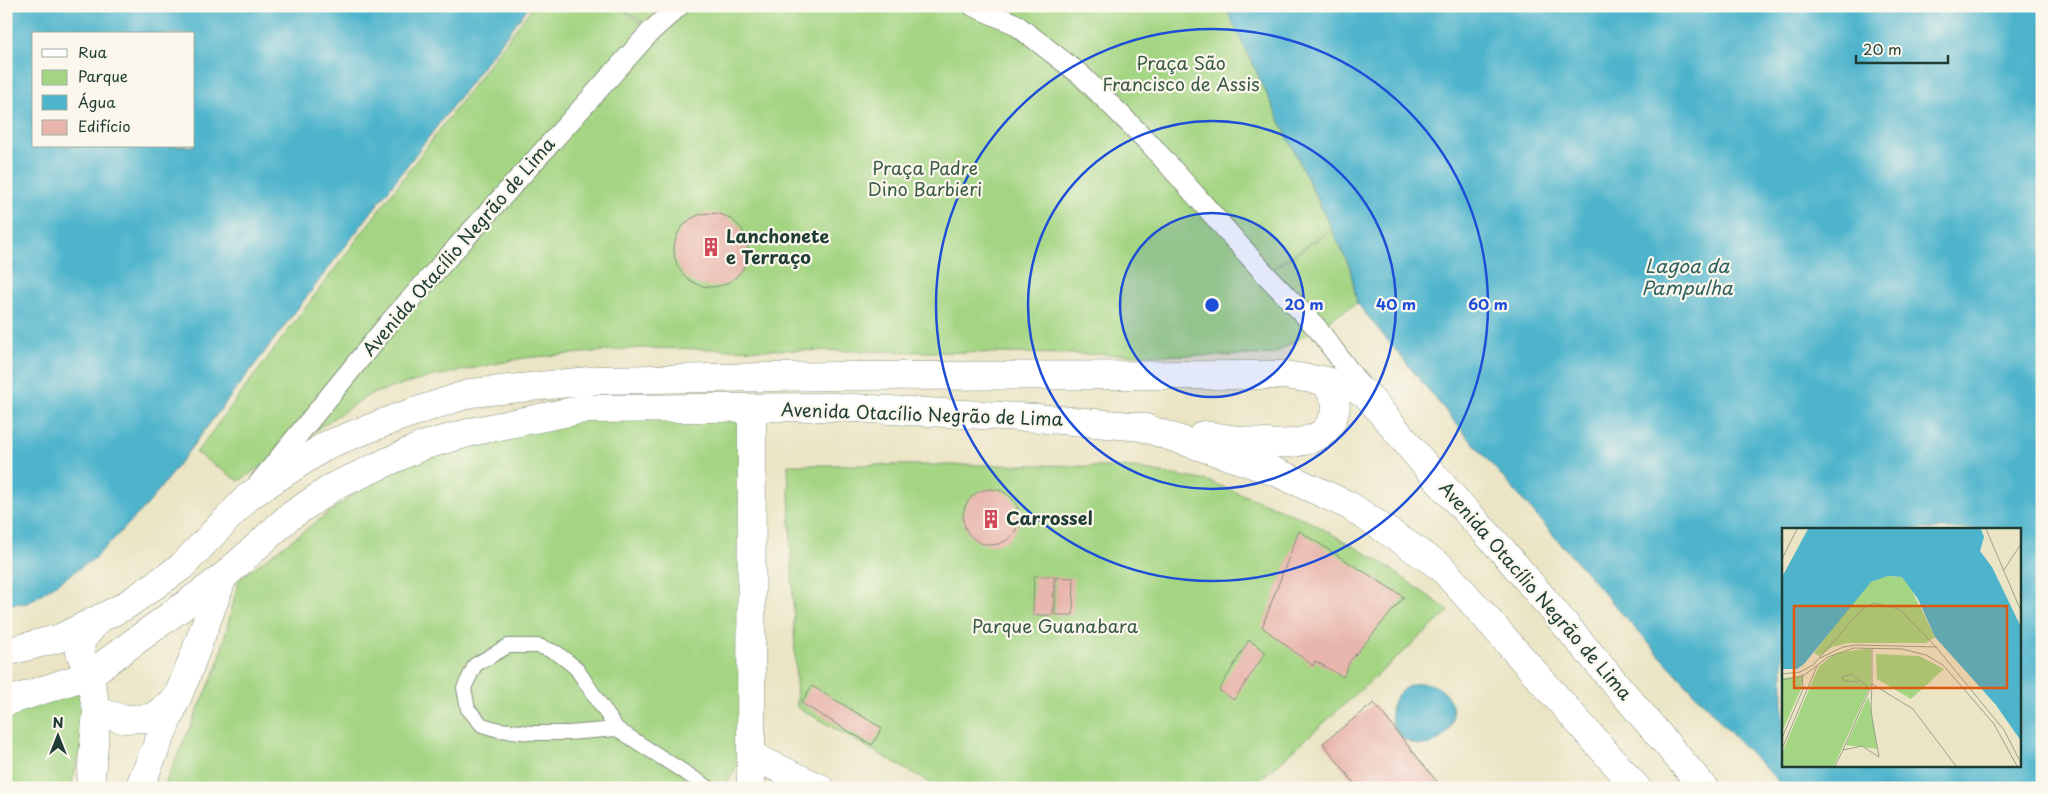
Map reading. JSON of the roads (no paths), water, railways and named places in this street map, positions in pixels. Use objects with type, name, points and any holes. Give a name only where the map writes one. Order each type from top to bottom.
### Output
[{"type":"street","name":"Avenida Otacílio Negrão de Lima","points":[[6,652],[60,638],[98,620],[125,606],[181,567],[248,496],[389,323],[651,31],[679,6]]},
{"type":"street","name":"Avenida Otacílio Negrão de Lima","points":[[973,6],[1015,24],[1081,75],[1151,145],[1266,275],[1317,328],[1366,394],[1441,484],[1502,550],[1704,788]]},
{"type":"street","name":"Avenida Otacílio Negrão de Lima","points":[[248,496],[327,445],[396,418],[470,393],[598,380],[835,376],[1284,374],[1345,384],[1366,394]]},
{"type":"street","points":[[1142,428],[1270,443],[1299,444],[1329,426],[1336,412],[1335,397],[1323,380]]},
{"type":"street","name":"Avenida Otacílio Negrão de Lima","points":[[6,702],[89,675],[223,577],[289,516],[333,487],[422,446],[491,427],[584,409],[834,407],[1037,418],[1142,428],[1276,472],[1350,506],[1441,568],[1637,788]]},
{"type":"street","points":[[752,409],[752,788]]},
{"type":"street","points":[[139,788],[176,700],[223,577]]},
{"type":"street","points":[[90,788],[97,711],[89,675],[80,652],[82,641],[98,620]]},
{"type":"street","points":[[97,711],[123,719],[151,718],[176,700]]},
{"type":"street","points":[[738,788],[752,756]]},
{"type":"street","points":[[752,756],[820,788]]},
{"type":"lane","points":[[617,729],[568,733],[533,733],[500,730],[482,725],[468,710],[464,688],[475,665],[508,646],[539,646],[557,653],[576,668],[617,729],[709,788]]},
{"type":"water","points":[[6,6],[529,6],[149,503],[95,558],[28,603],[6,604]]},
{"type":"water","name":"Lagoa da Pampulha","points":[[1225,6],[2042,6],[2042,788],[1785,788],[1740,743],[1631,624],[1458,426],[1357,303],[1350,267]]},
{"type":"water","points":[[1416,683],[1428,683],[1444,692],[1451,702],[1453,714],[1451,726],[1444,736],[1428,745],[1416,745],[1405,740],[1396,731],[1391,720],[1391,708],[1396,697],[1405,688]]},
{"type":"place","name":"Lanchonete e Terraço","points":[[711,247]]},
{"type":"place","name":"Carrossel","points":[[991,519]]},
{"type":"park label","name":"Praça São Francisco de Assis","points":[[1181,74]]},
{"type":"park label","name":"Praça Padre Dino Barbieri","points":[[925,179]]},
{"type":"park label","name":"Parque Guanabara","points":[[1055,627]]}]
